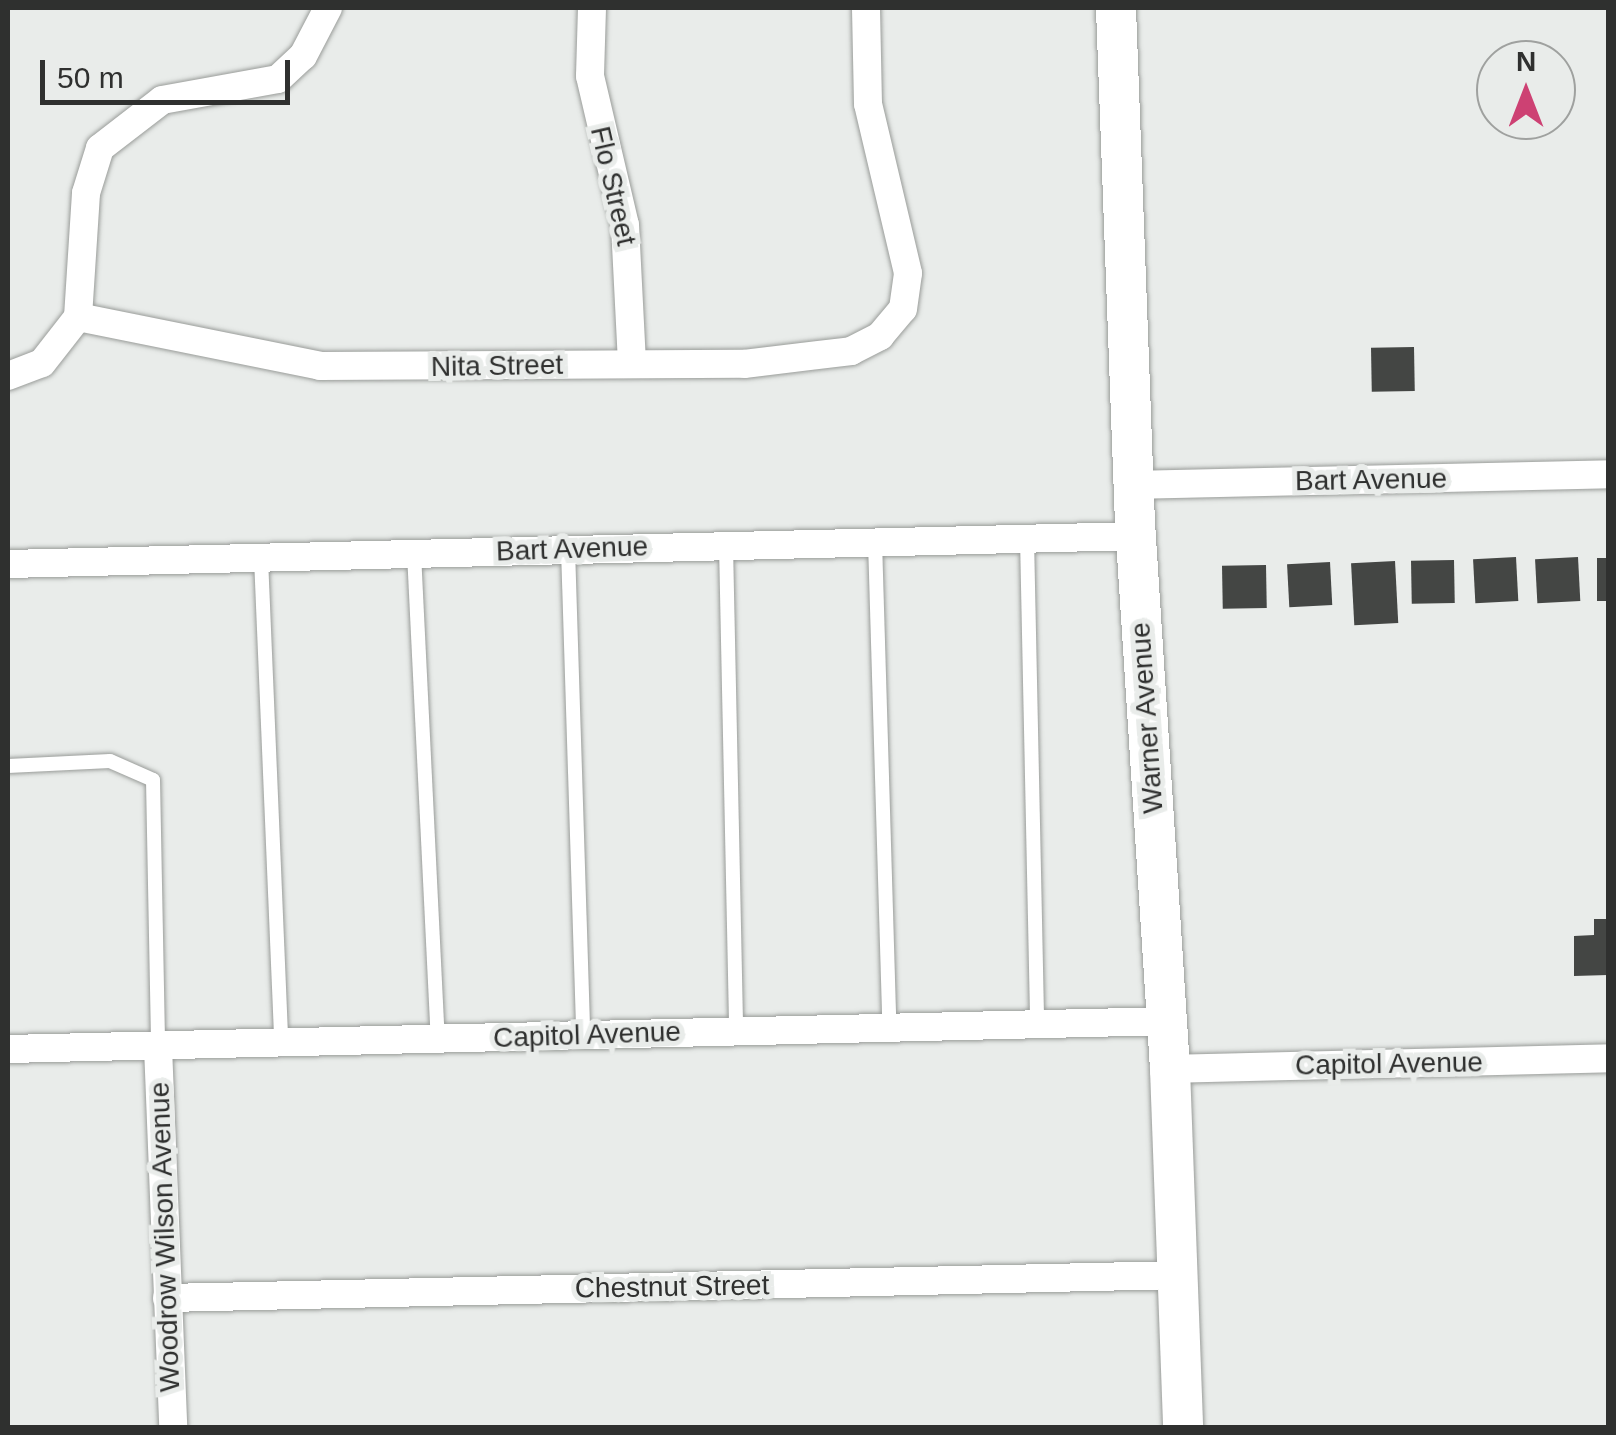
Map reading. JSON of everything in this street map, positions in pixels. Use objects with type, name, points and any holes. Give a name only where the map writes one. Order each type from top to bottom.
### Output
[{"type":"street","points":[[8,376],[42,363],[78,317],[86,193],[100,148],[162,100],[278,79],[303,56],[328,8]]},
{"type":"street","name":"Flo Street","points":[[592,8],[590,76],[629,254],[632,364]]},
{"type":"street","name":"Nita Street","points":[[78,317],[320,366],[812,360],[880,336],[904,309],[904,240],[868,104],[866,8]]},
{"type":"street","name":"Warner Avenue","points":[[1116,8],[1133,486],[1170,1069],[1183,1428]]},
{"type":"street","name":"Bart Avenue","points":[[1133,486],[1608,474]]},
{"type":"street","name":"Bart Avenue","points":[[8,564],[1136,536]]},
{"type":"street","name":"Capitol Avenue","points":[[8,1050],[1167,1021]]},
{"type":"street","name":"Woodrow Wilson Avenue","points":[[158,1048],[173,1428]]},
{"type":"street","name":"Capitol Avenue","points":[[1170,1069],[1608,1058]]},
{"type":"street","name":"Chestnut Street","points":[[167,1298],[1178,1275]]},
{"type":"lane","points":[[1028,538],[1037,1024]]},
{"type":"lane","points":[[875,541],[890,1027]]},
{"type":"lane","points":[[726,545],[736,1031]]},
{"type":"lane","points":[[568,549],[583,1035]]},
{"type":"lane","points":[[414,553],[438,1040]]},
{"type":"lane","points":[[261,558],[282,1044]]},
{"type":"lane","points":[[8,766],[110,761],[153,780],[158,1048]]},
{"type":"building","points":[[1414,347],[1415,391],[1372,392],[1371,348]]},
{"type":"building","points":[[1516,557],[1518,601],[1475,603],[1473,559]]},
{"type":"building","points":[[1578,557],[1580,601],[1537,603],[1535,559]]},
{"type":"building","points":[[1597,558],[1608,558],[1608,601],[1597,601]]},
{"type":"building","points":[[1454,560],[1455,603],[1412,604],[1411,561]]},
{"type":"building","points":[[1395,561],[1398,623],[1354,625],[1351,563]]},
{"type":"building","points":[[1330,562],[1332,605],[1289,607],[1287,564]]},
{"type":"building","points":[[1266,565],[1267,608],[1223,609],[1222,566]]},
{"type":"building","points":[[1594,919],[1608,919],[1608,975],[1574,976],[1574,936],[1594,935]]}]
